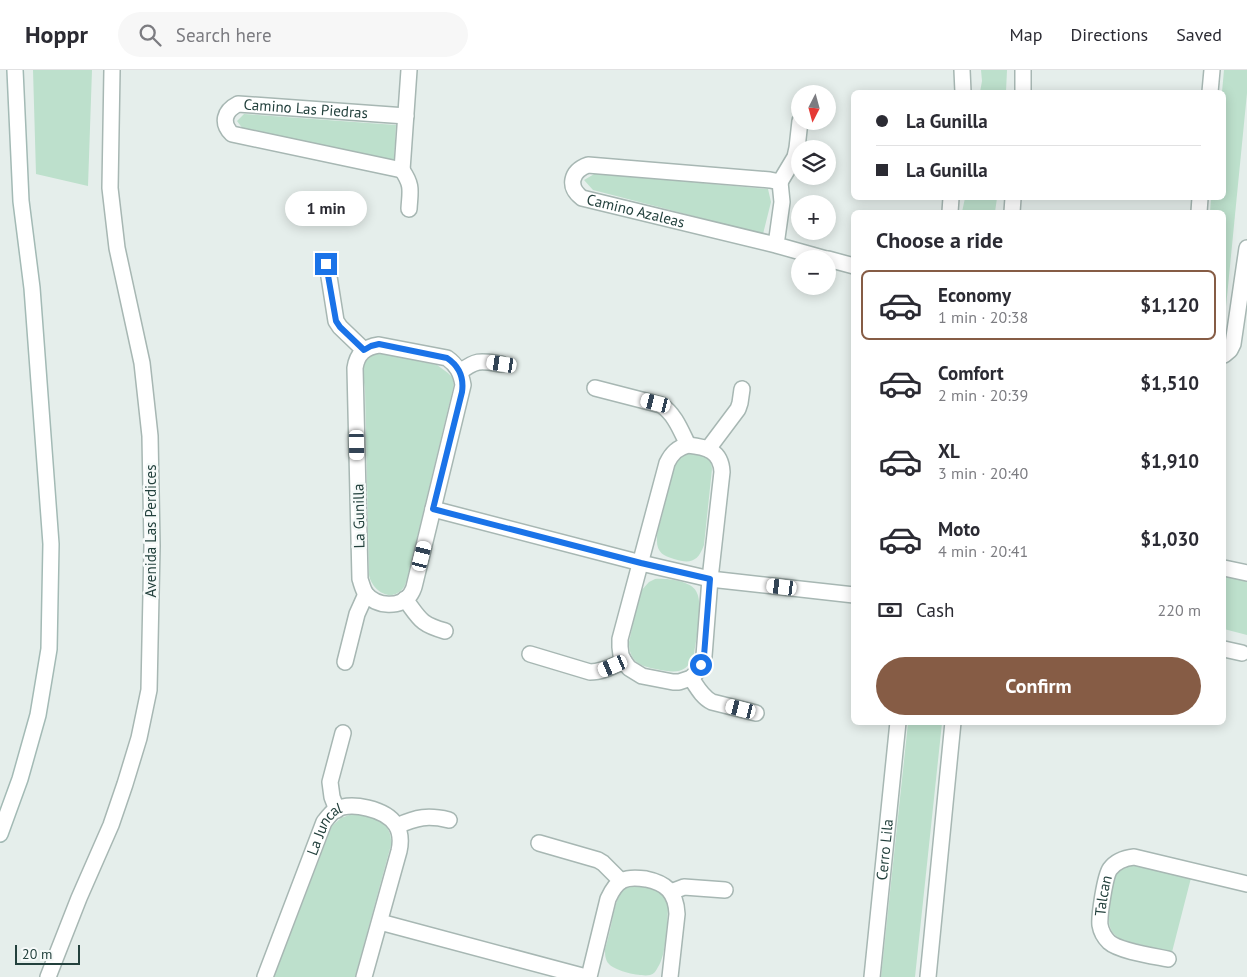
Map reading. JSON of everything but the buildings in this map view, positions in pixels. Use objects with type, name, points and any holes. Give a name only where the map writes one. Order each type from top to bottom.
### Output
[{"type":"street","points":[[0,834],[20,779],[38,715],[49,649],[51,544],[32,288],[20,201],[15,70]]},
{"type":"street","name":"Avenida Las Perdices","points":[[48,977],[78,898],[111,825],[126,784],[139,738],[149,690],[152,546],[150,436],[142,363],[117,248],[110,188],[112,70]]},
{"type":"street","points":[[409,70],[402,170],[411,187],[409,209]]},
{"type":"street","points":[[962,70],[963,90]]},
{"type":"street","points":[[1023,70],[1023,90]]},
{"type":"street","points":[[1210,90],[1212,70]]},
{"type":"street","name":"Camino Las Piedras","points":[[402,170],[232,134],[227,130],[225,117],[232,107],[238,104],[406,116]]},
{"type":"street","points":[[776,245],[782,202],[780,182],[794,157],[799,130]]},
{"type":"street","name":"Camino Azaleas","points":[[780,182],[588,165],[578,169],[572,181],[576,194],[582,198],[794,250]]},
{"type":"street","points":[[1226,353],[1234,344],[1247,248]]},
{"type":"street","name":"Camino Azaleas","points":[[836,261],[851,265]]},
{"type":"street","points":[[326,264],[336,321],[364,350],[379,344],[447,358],[456,365],[463,385],[414,587],[410,594],[398,603],[385,604],[376,601],[366,594],[357,614],[345,662]]},
{"type":"street","name":"La Gunilla","points":[[364,350],[359,355],[355,368],[360,579],[366,594]]},
{"type":"street","points":[[460,372],[468,365],[477,361],[502,364]]},
{"type":"street","points":[[595,388],[661,405],[668,409],[688,445]]},
{"type":"street","points":[[708,449],[738,408],[742,389]]},
{"type":"street","points":[[688,445],[708,449],[720,459],[722,472],[710,579],[704,656],[699,670],[691,678],[679,682],[642,676],[628,668],[621,655],[620,639],[667,463],[676,450],[681,447],[688,445]]},
{"type":"street","points":[[433,509],[710,579],[851,595]]},
{"type":"street","points":[[1226,568],[1247,573]]},
{"type":"street","points":[[405,599],[423,622],[431,627],[445,631]]},
{"type":"street","points":[[1226,649],[1242,653]]},
{"type":"street","points":[[530,654],[590,672],[596,672],[624,661]]},
{"type":"street","points":[[691,678],[707,700],[756,713]]},
{"type":"street","name":"Cerro Lila","points":[[872,977],[898,725]]},
{"type":"street","points":[[928,977],[953,725]]},
{"type":"street","points":[[337,810],[332,797],[330,782],[343,732]]},
{"type":"street","name":"La Juncal","points":[[265,977],[324,822],[330,814],[346,806],[365,808],[383,813],[397,826]]},
{"type":"street","points":[[364,977],[399,851],[400,835],[397,826],[418,818],[435,817],[449,820]]},
{"type":"street","points":[[539,843],[598,860],[621,881]]},
{"type":"street","name":"Talcan","points":[[1168,959],[1120,948],[1104,936],[1100,924],[1105,881],[1111,868],[1120,860],[1134,857],[1247,884]]},
{"type":"street","points":[[380,922],[588,977],[608,899],[612,891],[626,878],[634,877],[656,881],[671,892],[677,907],[670,977]]},
{"type":"street","points":[[671,892],[684,887],[725,890]]},
{"type":"green space","points":[[33,70],[92,70],[88,186],[36,174]]},
{"type":"green space","points":[[981,70],[1007,70],[1006,90],[980,90]]},
{"type":"green space","points":[[1224,70],[1247,70],[1247,93],[1226,307],[1226,210],[1210,210],[1211,200],[1226,200],[1226,90],[1222,90]]},
{"type":"green space","points":[[244,114],[396,125],[394,160],[243,129],[237,121]]},
{"type":"green space","points":[[596,173],[768,189],[771,202],[763,234],[593,190],[584,180]]},
{"type":"green space","points":[[965,200],[997,200],[995,210],[962,210]]},
{"type":"green space","points":[[376,354],[437,365],[452,377],[454,384],[406,581],[404,587],[394,595],[388,595],[378,590],[369,575],[363,368],[366,359]]},
{"type":"green space","points":[[685,453],[703,455],[711,461],[712,469],[702,551],[693,560],[680,561],[661,553],[657,543],[657,535],[674,467],[678,459]]},
{"type":"green space","points":[[1226,574],[1247,579],[1247,635],[1226,630]]},
{"type":"green space","points":[[655,579],[671,580],[689,585],[696,591],[698,597],[699,622],[694,654],[688,666],[679,671],[674,672],[650,668],[640,664],[633,658],[629,648],[640,592],[649,582]]},
{"type":"green space","points":[[908,725],[942,725],[915,977],[881,977]]},
{"type":"green space","points":[[355,813],[369,816],[381,822],[389,831],[391,845],[355,977],[274,977],[332,826],[341,818]]},
{"type":"green space","points":[[1131,865],[1191,878],[1172,952],[1125,941],[1118,938],[1111,930],[1109,920],[1113,879],[1123,868]]},
{"type":"green space","points":[[638,884],[661,890],[668,901],[667,931],[663,955],[656,970],[650,975],[635,974],[612,967],[605,955],[619,896],[626,888]]},
{"type":"route","points":[[326,264],[336,321],[364,350],[379,344],[447,358],[456,365],[460,372],[463,385],[462,392],[433,509],[710,579],[704,656],[701,665]]}]
